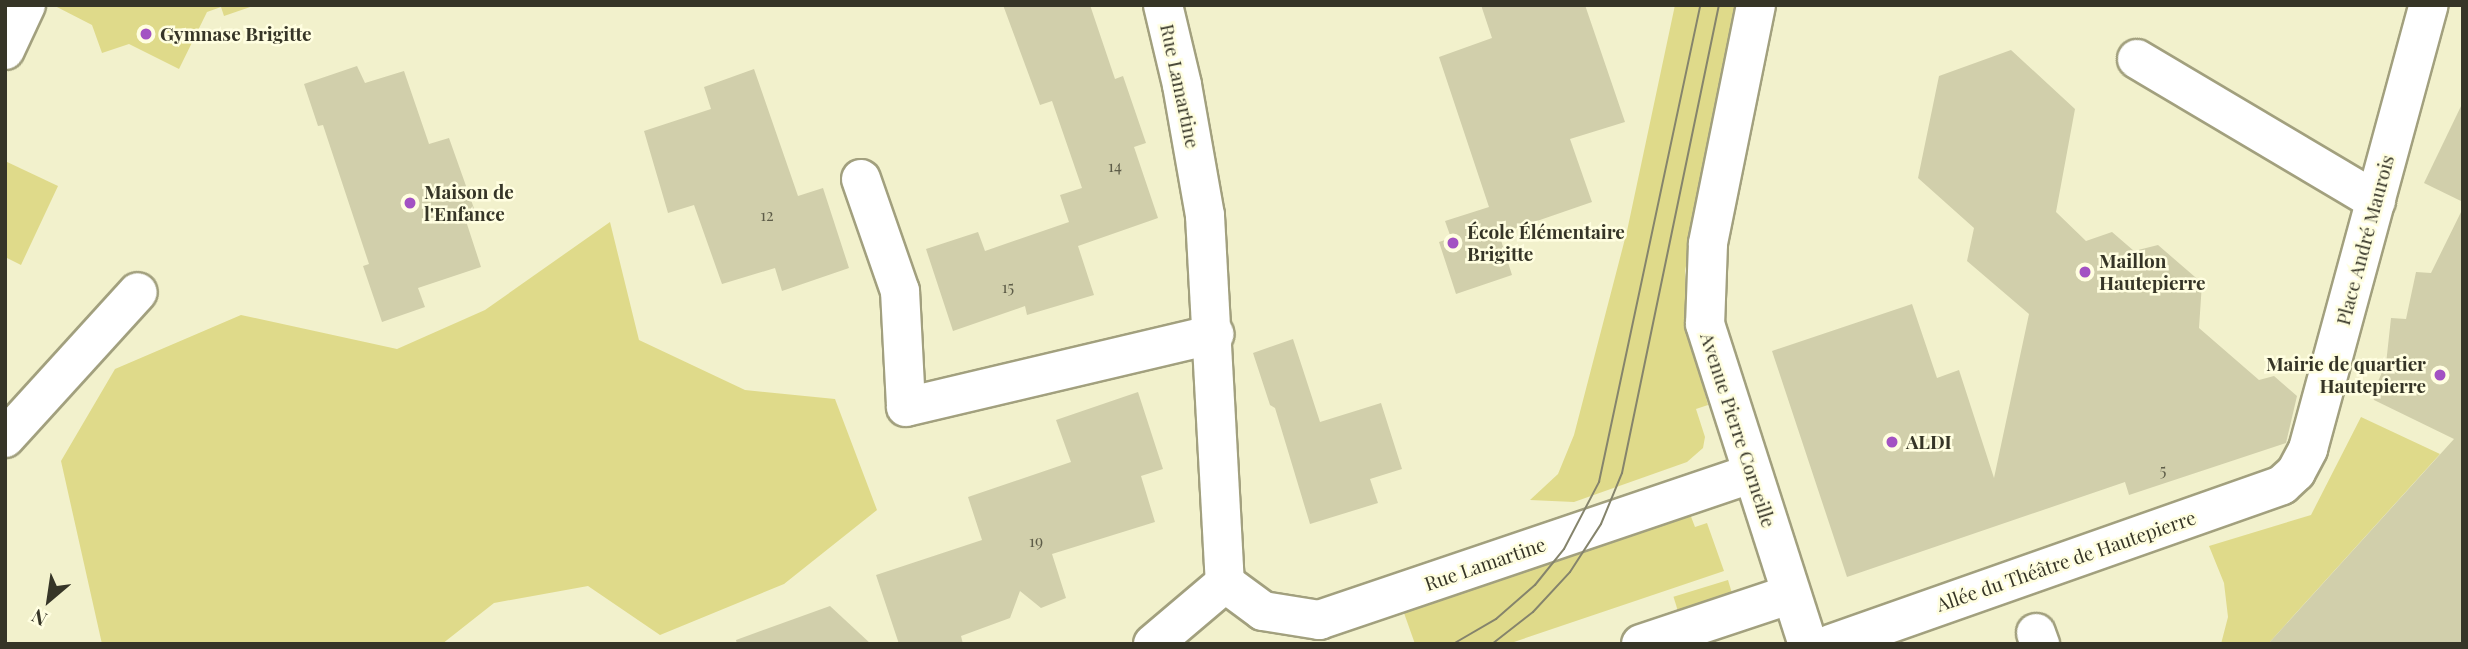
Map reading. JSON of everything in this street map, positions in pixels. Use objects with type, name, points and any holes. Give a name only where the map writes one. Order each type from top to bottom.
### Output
[{"type":"street","points":[[5,50],[26,5]]},
{"type":"street","name":"Rue Lamartine","points":[[1163,5],[1182,85],[1205,216],[1214,334],[1225,583],[1263,611],[1319,621],[1751,474]]},
{"type":"street","name":"Avenue Pierre Corneille","points":[[1756,5],[1703,290],[1713,358],[1808,644]]},
{"type":"street","name":"Place André Maurois","points":[[2296,472],[2308,449],[2429,5]]},
{"type":"street","points":[[2137,59],[2376,201]]},
{"type":"street","points":[[860,179],[900,291],[906,407],[1214,334]]},
{"type":"street","points":[[5,438],[138,292]]},
{"type":"street","name":"Allée du Théâtre de Hautepierre","points":[[1831,644],[2282,485],[2296,472]]},
{"type":"street","points":[[1153,644],[1225,583]]},
{"type":"street","points":[[1641,644],[1791,594]]},
{"type":"shaded area","name":"Gymnase Brigitte","points":[[53,5],[256,5],[224,16],[221,7],[207,12],[179,69],[129,44],[102,53],[92,25]]},
{"type":"shaded area","points":[[1675,5],[1739,5],[1685,271],[1686,322],[1708,405],[1696,409],[1705,437],[1703,448],[1687,462],[1574,502],[1530,500],[1558,474],[1574,435],[1627,231]]},
{"type":"shaded area","points":[[5,161],[58,186],[21,265],[5,257]]},
{"type":"shaded area","points":[[610,222],[639,340],[745,390],[835,399],[877,510],[784,584],[660,635],[588,586],[494,603],[442,644],[102,644],[61,461],[115,369],[241,315],[397,349],[485,310]]},
{"type":"shaded area","points":[[2361,417],[2440,454],[2268,644],[2221,644],[2228,617],[2224,583],[2209,546],[2311,515]]},
{"type":"shaded area","points":[[1690,514],[1695,527],[1707,523],[1724,571],[1508,644],[1415,644],[1404,613]]},
{"type":"shaded area","points":[[1728,580],[1732,593],[1678,610],[1673,597]]},
{"type":"building","points":[[1003,5],[1090,5],[1115,79],[1123,76],[1146,143],[1134,147],[1158,218],[1078,246],[1094,295],[1027,315],[1025,306],[953,331],[926,249],[978,232],[985,251],[1069,222],[1060,195],[1082,188],[1052,101],[1040,105]]},
{"type":"building","points":[[1481,5],[1585,5],[1625,122],[1570,139],[1592,202],[1499,234],[1512,275],[1456,294],[1439,242],[1451,238],[1445,221],[1489,207],[1439,57],[1492,38]]},
{"type":"building","name":"Maillon Hautepierre","points":[[2011,50],[2075,109],[2056,212],[2086,241],[2112,232],[2134,251],[2158,245],[2202,283],[2199,328],[2259,380],[2274,376],[2297,396],[2286,443],[2129,495],[2125,482],[1847,577],[1772,351],[1912,304],[1937,378],[1959,370],[1994,478],[2029,314],[1967,261],[1974,228],[1918,178],[1939,76]]},
{"type":"building","name":"Maison de l'Enfance","points":[[357,66],[365,83],[404,71],[429,144],[449,138],[476,214],[465,218],[481,267],[418,288],[425,307],[382,322],[363,266],[369,264],[323,125],[318,126],[304,84]]},
{"type":"building","points":[[754,69],[798,196],[823,188],[849,268],[782,291],[775,268],[722,284],[694,205],[668,213],[644,131],[711,109],[704,87]]},
{"type":"building","points":[[2463,102],[2463,202],[2424,183]]},
{"type":"building","points":[[2463,208],[2463,644],[2268,644],[2454,439],[2374,400],[2372,394],[2386,364],[2391,318],[2406,319],[2416,272],[2431,273]]},
{"type":"building","points":[[1293,339],[1320,422],[1381,403],[1402,469],[1370,479],[1378,503],[1310,524],[1275,408],[1270,405],[1253,353]]},
{"type":"building","points":[[1138,392],[1163,469],[1141,476],[1155,522],[1052,554],[1066,598],[1041,608],[1020,591],[1010,618],[961,636],[963,644],[899,644],[876,575],[982,540],[968,497],[1071,462],[1056,420]]},
{"type":"building","points":[[830,606],[871,644],[737,644],[736,640]]},
{"type":"tram line","points":[[1453,644],[1496,619],[1535,585],[1564,549],[1599,482],[1700,5]]},
{"type":"tram line","points":[[1492,644],[1533,612],[1570,572],[1601,524],[1622,473],[1719,5]]},
{"type":"place","name":"Gymnase Brigitte","points":[[146,34]]},
{"type":"place","name":"Maison de l'Enfance","points":[[410,203]]},
{"type":"place","name":"École Élémentaire Brigitte","points":[[1453,243]]},
{"type":"place","name":"Maillon Hautepierre","points":[[2085,272]]},
{"type":"place","name":"Mairie de quartier Hautepierre","points":[[2440,375]]},
{"type":"place","name":"ALDI","points":[[1892,442]]}]
